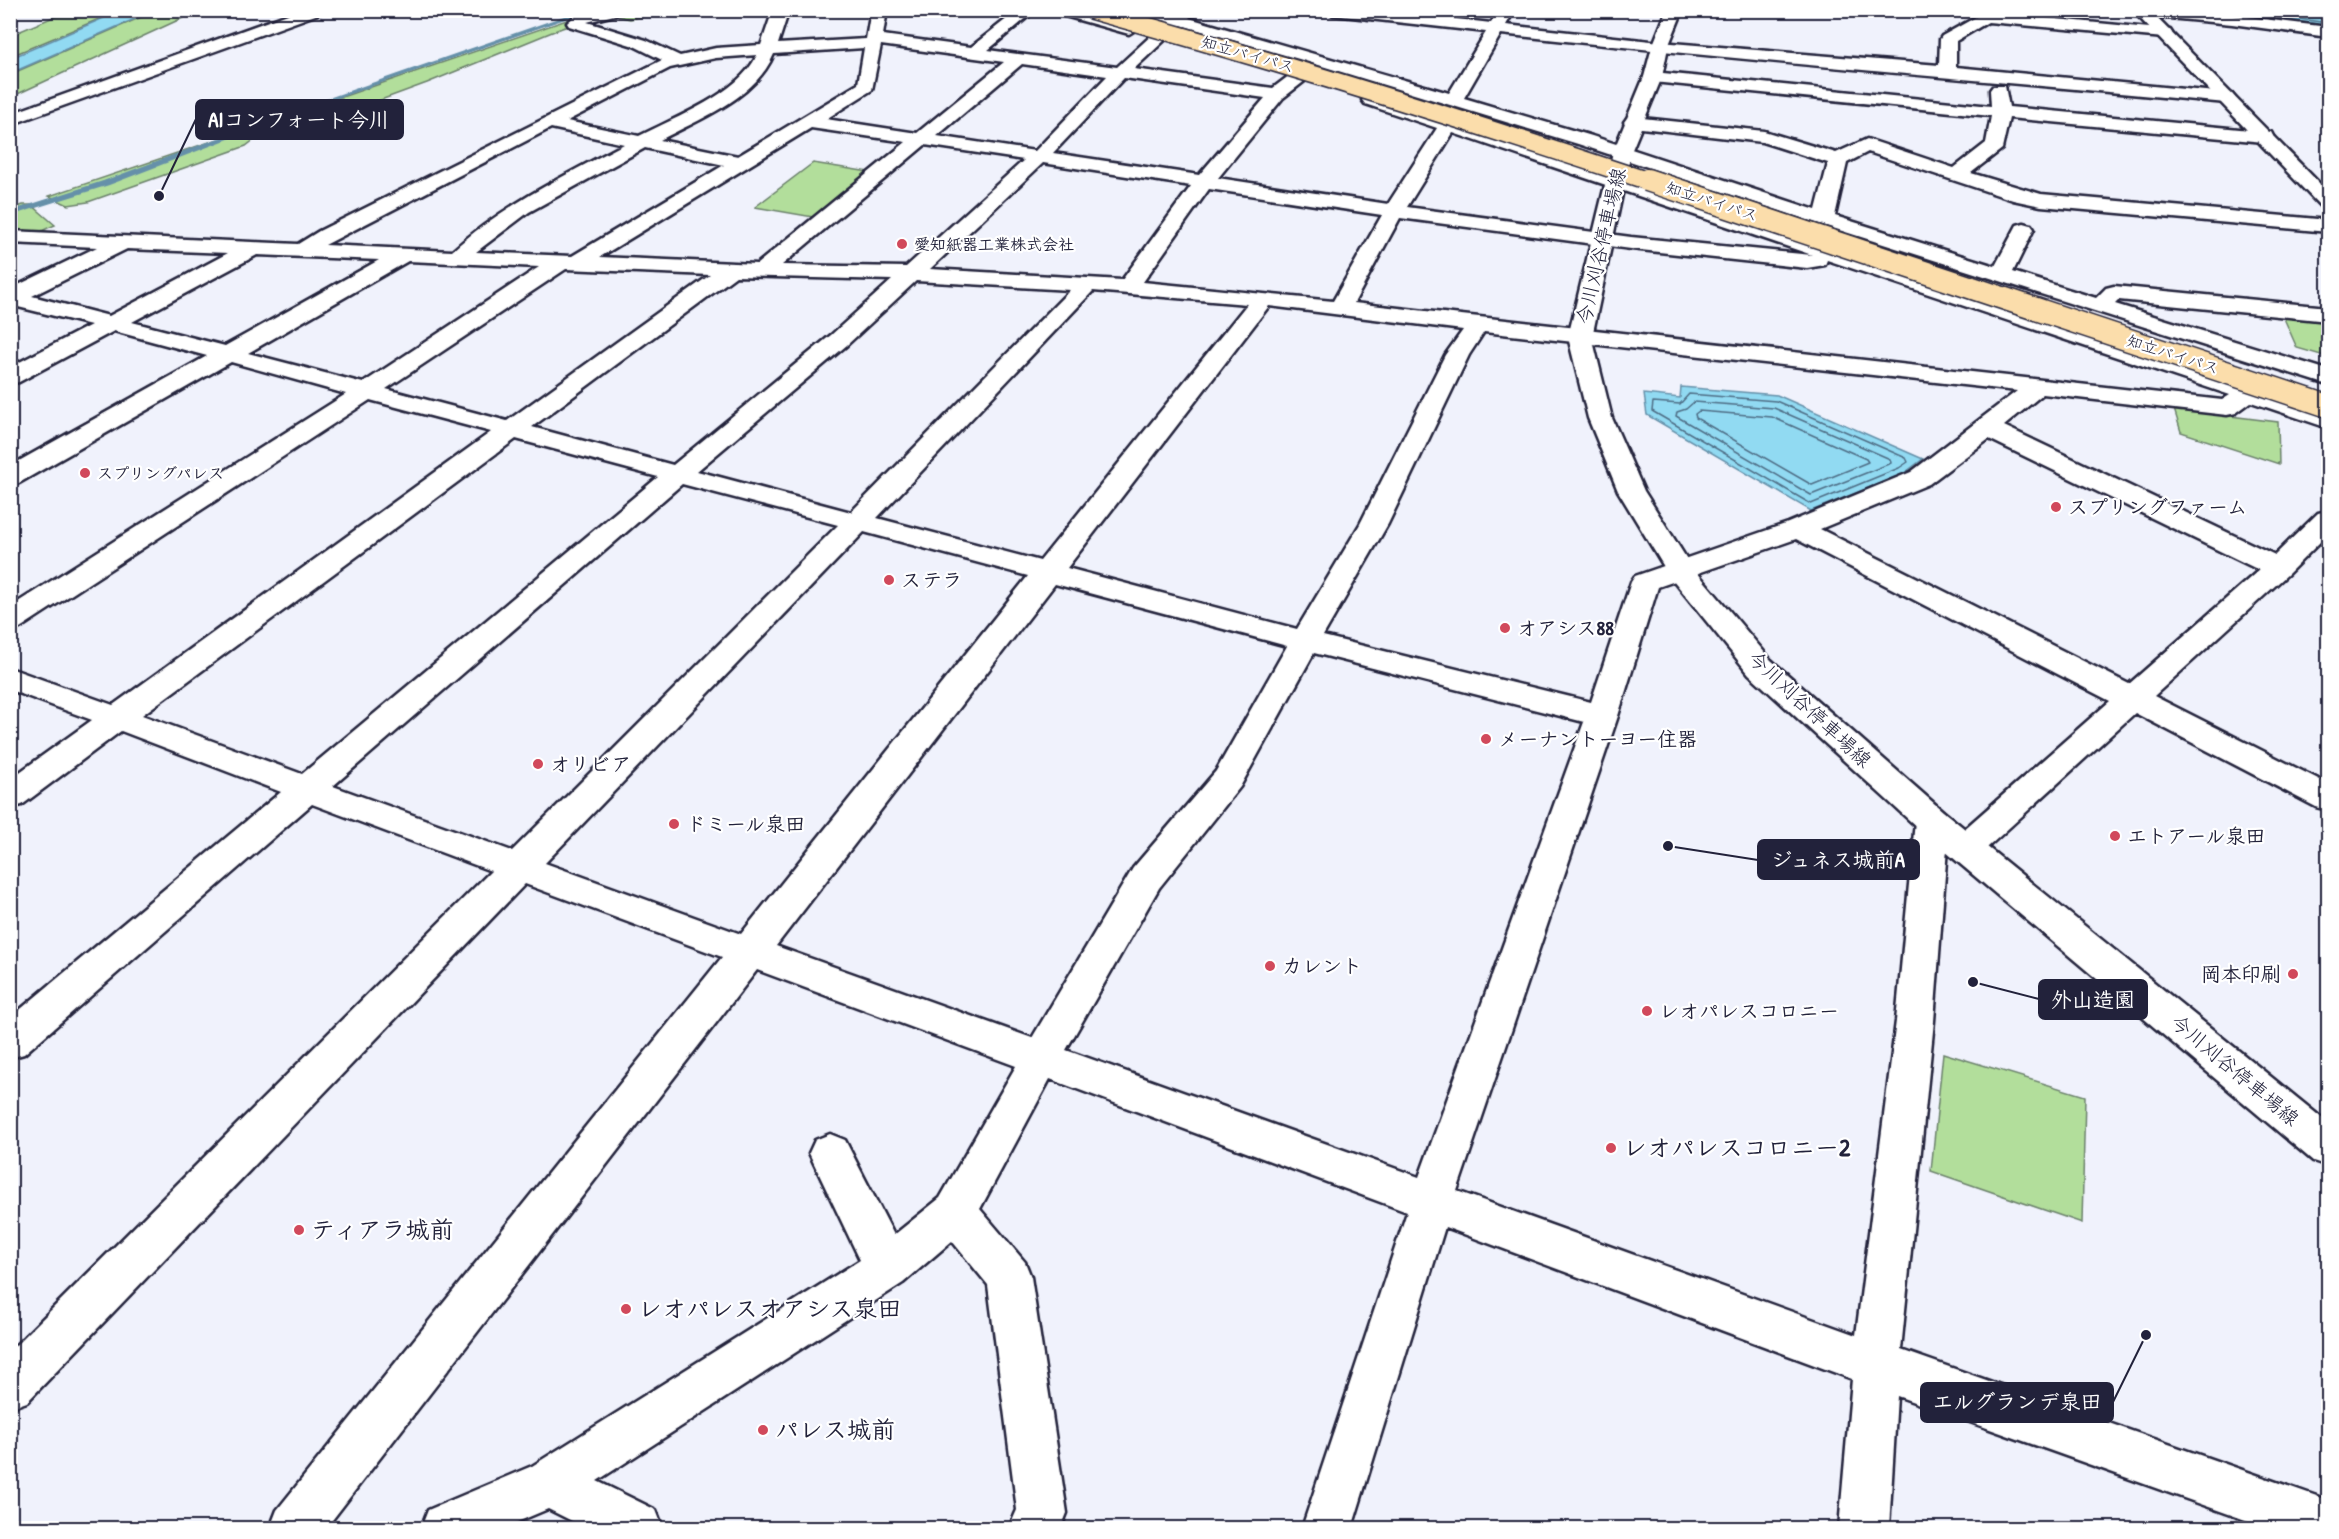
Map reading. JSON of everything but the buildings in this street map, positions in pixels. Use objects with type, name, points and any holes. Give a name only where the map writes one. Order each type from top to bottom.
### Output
[{"type":"highway","name":"知立バイパス","points":[[1090,10],[1222,46],[1466,121],[2328,406]]},
{"type":"highway","name":"知立バイパス","points":[[1133,10],[1417,93],[2328,388]]},
{"type":"street","points":[[10,120],[315,10]]},
{"type":"street","points":[[616,10],[582,18],[574,23],[640,43],[676,60]]},
{"type":"street","points":[[459,256],[491,227],[745,83],[758,71],[781,10]]},
{"type":"street","points":[[10,621],[569,262],[742,163],[866,86],[879,10]]},
{"type":"street","points":[[975,51],[1029,10]]},
{"type":"street","points":[[1060,10],[1300,76],[2328,420]]},
{"type":"street","points":[[1144,10],[1183,15],[1305,55],[1454,99],[2328,378]]},
{"type":"street","points":[[1454,99],[1507,10]]},
{"type":"street","name":"今川刈谷停車場線","points":[[1675,10],[1660,47],[1653,77],[1622,152],[1580,337],[1600,418],[1631,491],[1679,569],[1760,667],[1932,821],[2328,1148]]},
{"type":"street","points":[[1305,55],[1342,11],[1660,47],[1906,67],[2226,98]]},
{"type":"street","points":[[2140,11],[2232,19],[2328,32]]},
{"type":"street","points":[[2140,11],[2328,203]]},
{"type":"street","points":[[10,1042],[676,475],[840,340],[1040,156],[1119,74],[1183,15]]},
{"type":"street","points":[[1947,71],[1948,39],[1985,17],[2164,33]]},
{"type":"street","points":[[303,250],[326,235],[547,122],[676,60],[716,52],[874,41],[975,51],[1119,74],[1277,94]]},
{"type":"street","points":[[762,271],[1019,58]]},
{"type":"street","points":[[1890,100],[1906,67]]},
{"type":"street","points":[[1128,287],[1205,180],[1277,94],[1300,76]]},
{"type":"street","points":[[1958,174],[1995,145],[2001,112],[1997,76]]},
{"type":"street","points":[[1653,77],[2264,136]]},
{"type":"street","points":[[547,122],[742,163]]},
{"type":"street","points":[[810,122],[918,140],[1205,180],[1394,211],[1602,238],[1807,262],[1836,255]]},
{"type":"street","points":[[1633,122],[1764,137],[1838,160],[1867,145],[2020,196],[2041,200],[2328,226]]},
{"type":"street","points":[[1341,307],[1394,211],[1448,126]]},
{"type":"street","points":[[1824,219],[1838,160]]},
{"type":"street","points":[[2002,273],[2024,229]]},
{"type":"street","points":[[10,237],[762,271],[910,274],[1128,287],[1341,307],[1580,337],[2226,408],[2250,393]]},
{"type":"street","points":[[11,297],[123,242]]},
{"type":"street","points":[[10,376],[254,248]]},
{"type":"street","points":[[10,251],[92,257]]},
{"type":"street","points":[[10,477],[406,254]]},
{"type":"street","points":[[10,796],[732,269]]},
{"type":"street","points":[[10,1385],[1087,285]]},
{"type":"street","points":[[2099,305],[2114,293],[2328,314]]},
{"type":"street","points":[[2125,313],[2137,296],[2328,314]]},
{"type":"street","points":[[11,297],[1305,641],[1602,716]]},
{"type":"street","points":[[295,1528],[1263,299]]},
{"type":"street","points":[[446,1528],[549,1483],[886,1268],[955,1212],[1146,878],[1228,779],[1374,524],[1457,355],[1478,324]]},
{"type":"street","points":[[1327,1528],[1431,1203],[1602,716],[1645,582],[1798,529],[1920,478],[1987,428],[2037,386]]},
{"type":"street","points":[[1987,428],[2278,568]]},
{"type":"street","points":[[2328,431],[2326,436],[2328,448]]},
{"type":"street","points":[[1965,848],[2278,568],[2328,519]]},
{"type":"street","points":[[1798,529],[2328,798]]},
{"type":"street","points":[[10,678],[1431,1203],[1876,1365],[2328,1525]]},
{"type":"street","points":[[1864,1528],[1876,1365],[1915,1022],[1932,821]]},
{"type":"street","points":[[830,1153],[886,1268]]},
{"type":"street","points":[[955,1212],[1010,1277],[1042,1513],[1034,1528]]},
{"type":"street","points":[[549,1483],[639,1528]]},
{"type":"green space","points":[[70,10],[118,11],[11,56],[11,35]]},
{"type":"green space","points":[[155,11],[198,11],[11,97],[11,74]]},
{"type":"green space","points":[[593,11],[658,11],[630,19],[609,14],[562,28],[427,83],[299,130],[278,132],[262,127],[269,122]]},
{"type":"green space","points":[[236,133],[255,139],[246,146],[88,202],[68,205],[49,196]]},
{"type":"green space","points":[[813,163],[869,172],[813,217],[755,207]]},
{"type":"green space","points":[[32,205],[55,225],[39,232],[11,229],[11,209]]},
{"type":"green space","points":[[2283,316],[2328,321],[2328,357],[2297,348]]},
{"type":"green space","points":[[2174,409],[2278,422],[2279,464],[2181,432]]},
{"type":"green space","points":[[1943,1053],[2085,1096],[2082,1223],[1931,1171]]},
{"type":"water","points":[[120,11],[153,11],[11,73],[11,58]]},
{"type":"water","points":[[2251,11],[2328,11],[2328,29],[2261,20]]},
{"type":"water","points":[[1681,387],[1777,395],[1923,459],[1903,474],[1811,511],[1647,415],[1644,394],[1680,398]]},
{"type":"waterway","points":[[10,214],[106,183],[299,110],[588,10]]},
{"type":"place","name":"AIコンフォート今川","points":[[159,196]]},
{"type":"place","name":"愛知紙器工業株式会社","points":[[902,244]]},
{"type":"place","name":"スプリングパレス","points":[[85,473]]},
{"type":"place","name":"スプリングファーム","points":[[2056,507]]},
{"type":"place","name":"ステラ","points":[[889,580]]},
{"type":"place","name":"オアシス88","points":[[1505,628]]},
{"type":"place","name":"メーナントーヨー住器","points":[[1486,739]]},
{"type":"place","name":"オリビア","points":[[538,764]]},
{"type":"place","name":"ドミール泉田","points":[[674,824]]},
{"type":"place","name":"エトアール泉田","points":[[2115,836]]},
{"type":"place","name":"ジュネス城前A","points":[[1668,846]]},
{"type":"place","name":"カレント","points":[[1270,966]]},
{"type":"place","name":"岡本印刷","points":[[2293,974]]},
{"type":"place","name":"外山造園","points":[[1973,982]]},
{"type":"place","name":"レオパレスコロニー","points":[[1647,1011]]},
{"type":"place","name":"レオパレスコロニー2","points":[[1611,1148]]},
{"type":"place","name":"ティアラ城前","points":[[299,1230]]},
{"type":"place","name":"レオパレスオアシス泉田","points":[[626,1309]]},
{"type":"place","name":"エルグランデ泉田","points":[[2146,1335]]},
{"type":"place","name":"パレス城前","points":[[763,1430]]}]
